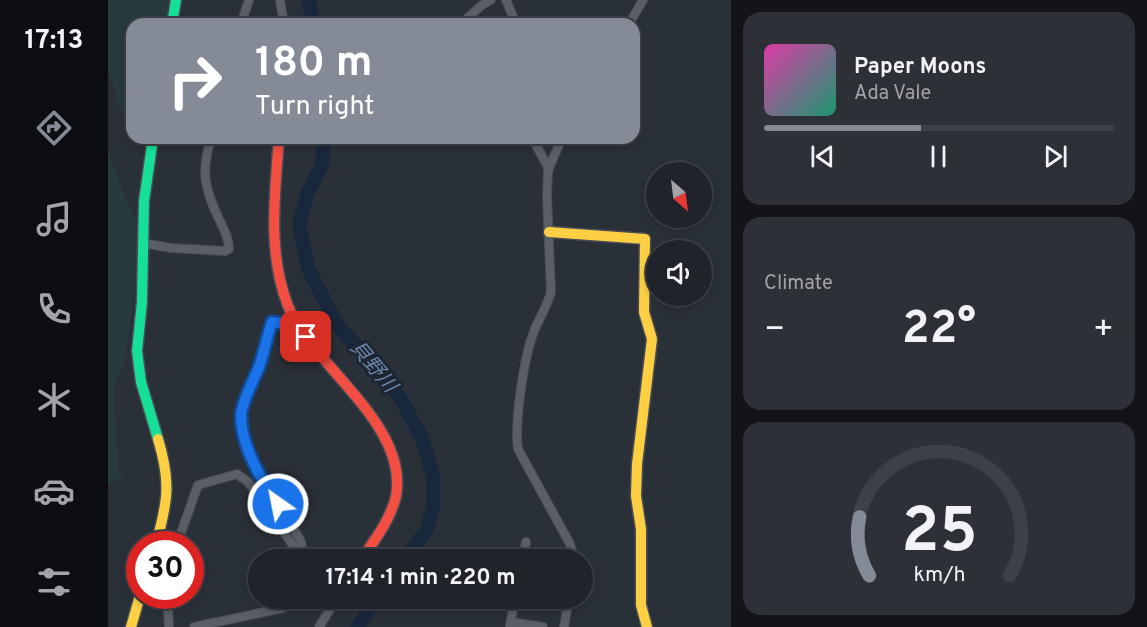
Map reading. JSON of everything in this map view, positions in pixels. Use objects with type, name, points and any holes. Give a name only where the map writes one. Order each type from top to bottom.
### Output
[{"type":"street","points":[[173,18],[176,0]]},
{"type":"street","points":[[243,18],[249,0]]},
{"type":"street","points":[[280,0],[283,18]]},
{"type":"street","points":[[468,18],[491,0]]},
{"type":"street","points":[[506,0],[514,18]]},
{"type":"street","points":[[632,18],[643,0]]},
{"type":"street","points":[[152,144],[144,201],[138,366],[168,480],[160,531]]},
{"type":"street","points":[[143,243],[171,248],[225,251],[229,249],[228,238],[205,185],[209,144]]},
{"type":"street","points":[[279,144],[275,241],[279,275],[285,297],[297,325],[314,349],[359,402],[382,435],[392,455],[398,483],[396,497],[368,549]]},
{"type":"street","points":[[536,144],[549,169]]},
{"type":"street","points":[[559,144],[549,169],[547,196],[551,292],[533,334],[528,354],[516,427],[516,441],[518,449],[571,549]]},
{"type":"street","points":[[549,232],[645,239],[644,312],[652,339],[637,464],[636,496],[641,530],[641,604],[647,627]]},
{"type":"street","points":[[297,325],[272,322],[241,416],[244,435],[252,459],[265,486],[290,522],[301,542],[302,549]]},
{"type":"street","points":[[182,531],[198,485],[237,474],[248,482],[296,549]]},
{"type":"street","points":[[525,549],[526,542]]},
{"type":"street","points":[[131,627],[136,609]]},
{"type":"street","points":[[169,609],[169,627]]},
{"type":"street","points":[[194,627],[278,609]]},
{"type":"street","points":[[319,627],[330,609]]},
{"type":"street","points":[[513,609],[510,625],[543,627]]},
{"type":"street","points":[[564,627],[567,609]]},
{"type":"green space","points":[[108,0],[171,0],[168,18],[126,18],[126,119],[118,104],[114,85],[108,73]]},
{"type":"green space","points":[[108,150],[137,222],[137,287],[124,363],[114,389],[115,443],[119,453],[118,467],[124,481],[114,480],[108,485]]},
{"type":"waterway","name":"貝野川","points":[[309,0],[312,18]]},
{"type":"waterway","name":"貝野川","points":[[324,144],[322,165],[307,195],[299,224],[308,268],[333,317],[344,333],[378,368],[401,399],[422,438],[433,476],[433,507],[426,531],[412,549]]},
{"type":"waterway","name":"貝野川","points":[[358,627],[369,609]]},
{"type":"traffic: fast","points":[[173,18],[176,0]]},
{"type":"traffic: fast","points":[[152,144],[144,201],[142,302],[137,351],[141,382],[158,439]]},
{"type":"traffic: slow","points":[[549,232],[645,239],[644,312],[652,339],[637,464],[636,496],[641,529],[641,605],[647,627]]},
{"type":"traffic: slow","points":[[158,439],[166,480],[165,503],[159,531]]},
{"type":"traffic: slow","points":[[131,627],[136,609]]},
{"type":"traffic: jam","points":[[279,144],[275,244],[281,286],[288,306],[300,329],[374,420],[388,445],[396,470],[394,505],[382,530],[369,549]]},
{"type":"route","points":[[278,504],[265,486],[252,459],[244,435],[241,416],[272,322],[297,325],[306,337]]}]
